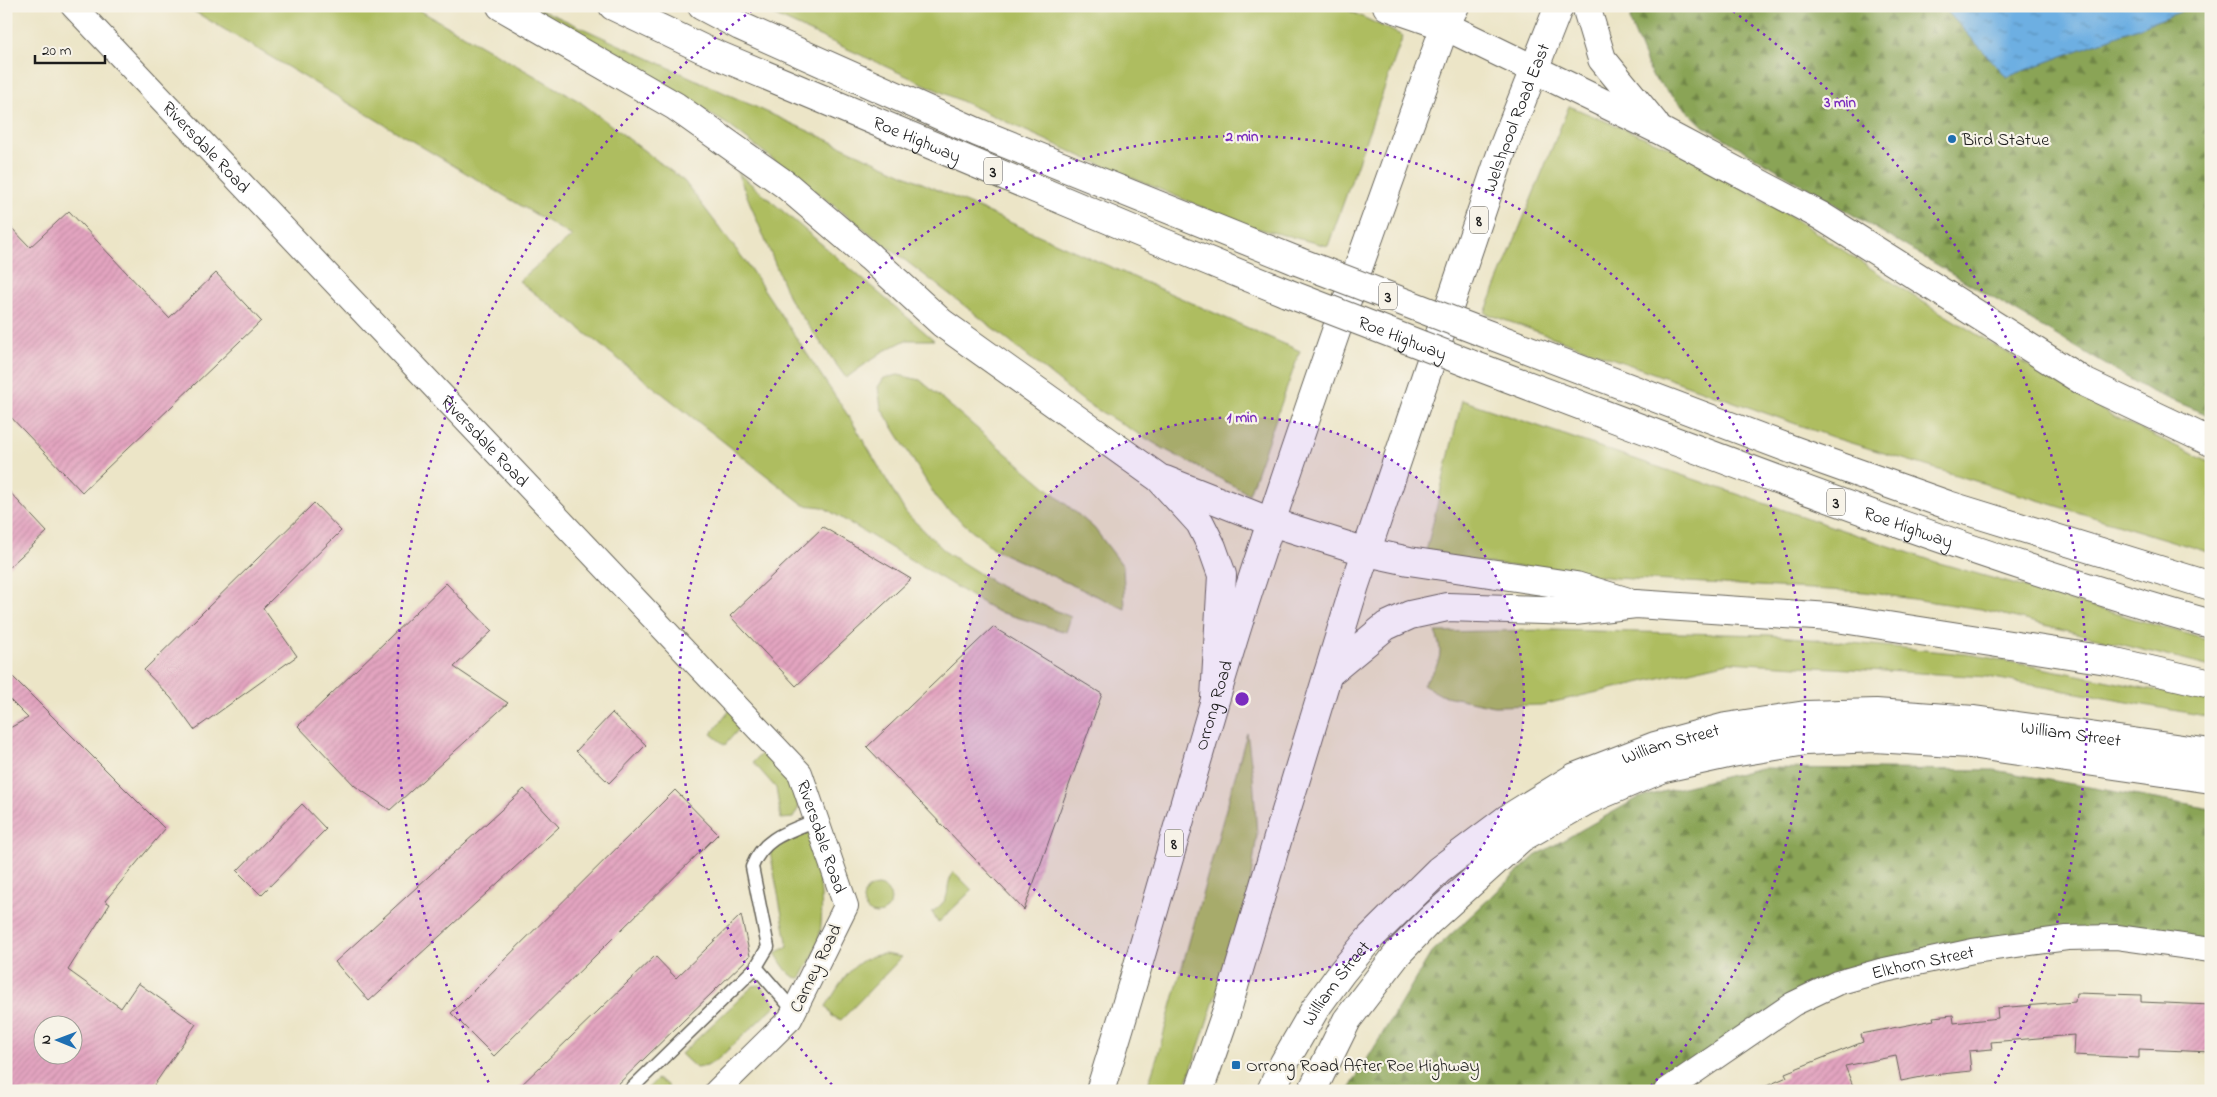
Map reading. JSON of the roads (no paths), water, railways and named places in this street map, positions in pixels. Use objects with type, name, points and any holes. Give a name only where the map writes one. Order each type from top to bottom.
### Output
[{"type":"main road","points":[[501,6],[675,106],[786,185],[870,257],[942,323],[1159,478],[1200,523],[1212,547],[1222,576],[1215,698]]},
{"type":"main road","name":"Roe Highway","points":[[612,6],[701,48],[1144,235],[1468,363],[1787,484],[1888,520],[2112,594],[2211,624]]},
{"type":"main road","name":"Roe Highway","points":[[702,6],[740,26],[977,132],[1297,261],[1479,331],[1796,451],[1939,502],[2211,586]]},
{"type":"main road","points":[[1387,6],[1450,16],[1534,69],[1662,131],[1821,216],[2086,383],[2211,442]]},
{"type":"main road","name":"Welshpool Road East","points":[[1367,552],[1503,148],[1559,6]]},
{"type":"main road","points":[[1588,6],[1588,13],[1602,59],[1662,131]]},
{"type":"main road","name":"Orrong Road","points":[[1100,1091],[1133,988],[1215,698],[1271,522],[1338,322],[1450,16]]},
{"type":"main road","points":[[1159,478],[1271,522],[1367,552],[1409,561],[1576,586],[1636,604]]},
{"type":"main road","name":"8","points":[[1199,1091],[1227,1010],[1328,674],[1367,552]]},
{"type":"main road","points":[[1328,674],[1386,626],[1410,615],[1447,607],[1574,611],[1636,604],[1830,617],[2107,660],[2211,684]]},
{"type":"main road","name":"William Street","points":[[1271,1091],[1284,1062],[1315,1009],[1342,972],[1371,937],[1439,870],[1507,819],[1575,777],[1655,746],[1735,725],[1806,715],[1876,713],[1974,720],[2211,753]]},
{"type":"main road","name":"William Street","points":[[1312,1091],[1347,1020],[1399,952],[1435,916],[1521,838],[1586,801],[1664,768],[1732,753],[1806,741],[1875,738],[1970,744],[2211,779]]},
{"type":"street","name":"Riversdale Road","points":[[73,6],[794,766],[800,773],[846,906]]},
{"type":"street","name":"Carney Road","points":[[717,1091],[790,1019],[846,906]]},
{"type":"street","name":"Elkhorn Street","points":[[1666,1091],[1793,1004],[1837,983],[1974,952],[2067,938],[2117,937],[2211,950]]},
{"type":"lane","points":[[629,1091],[756,967],[768,947],[752,867],[754,860],[774,837],[817,820]]},
{"type":"lane","points":[[756,967],[794,1011]]},
{"type":"water","points":[[1942,6],[2196,6],[2007,77]]},
{"type":"place","name":"Bird Statue","points":[[1952,139]]},
{"type":"place","name":"Orrong Road After Roe Highway","points":[[1236,1065]]}]
